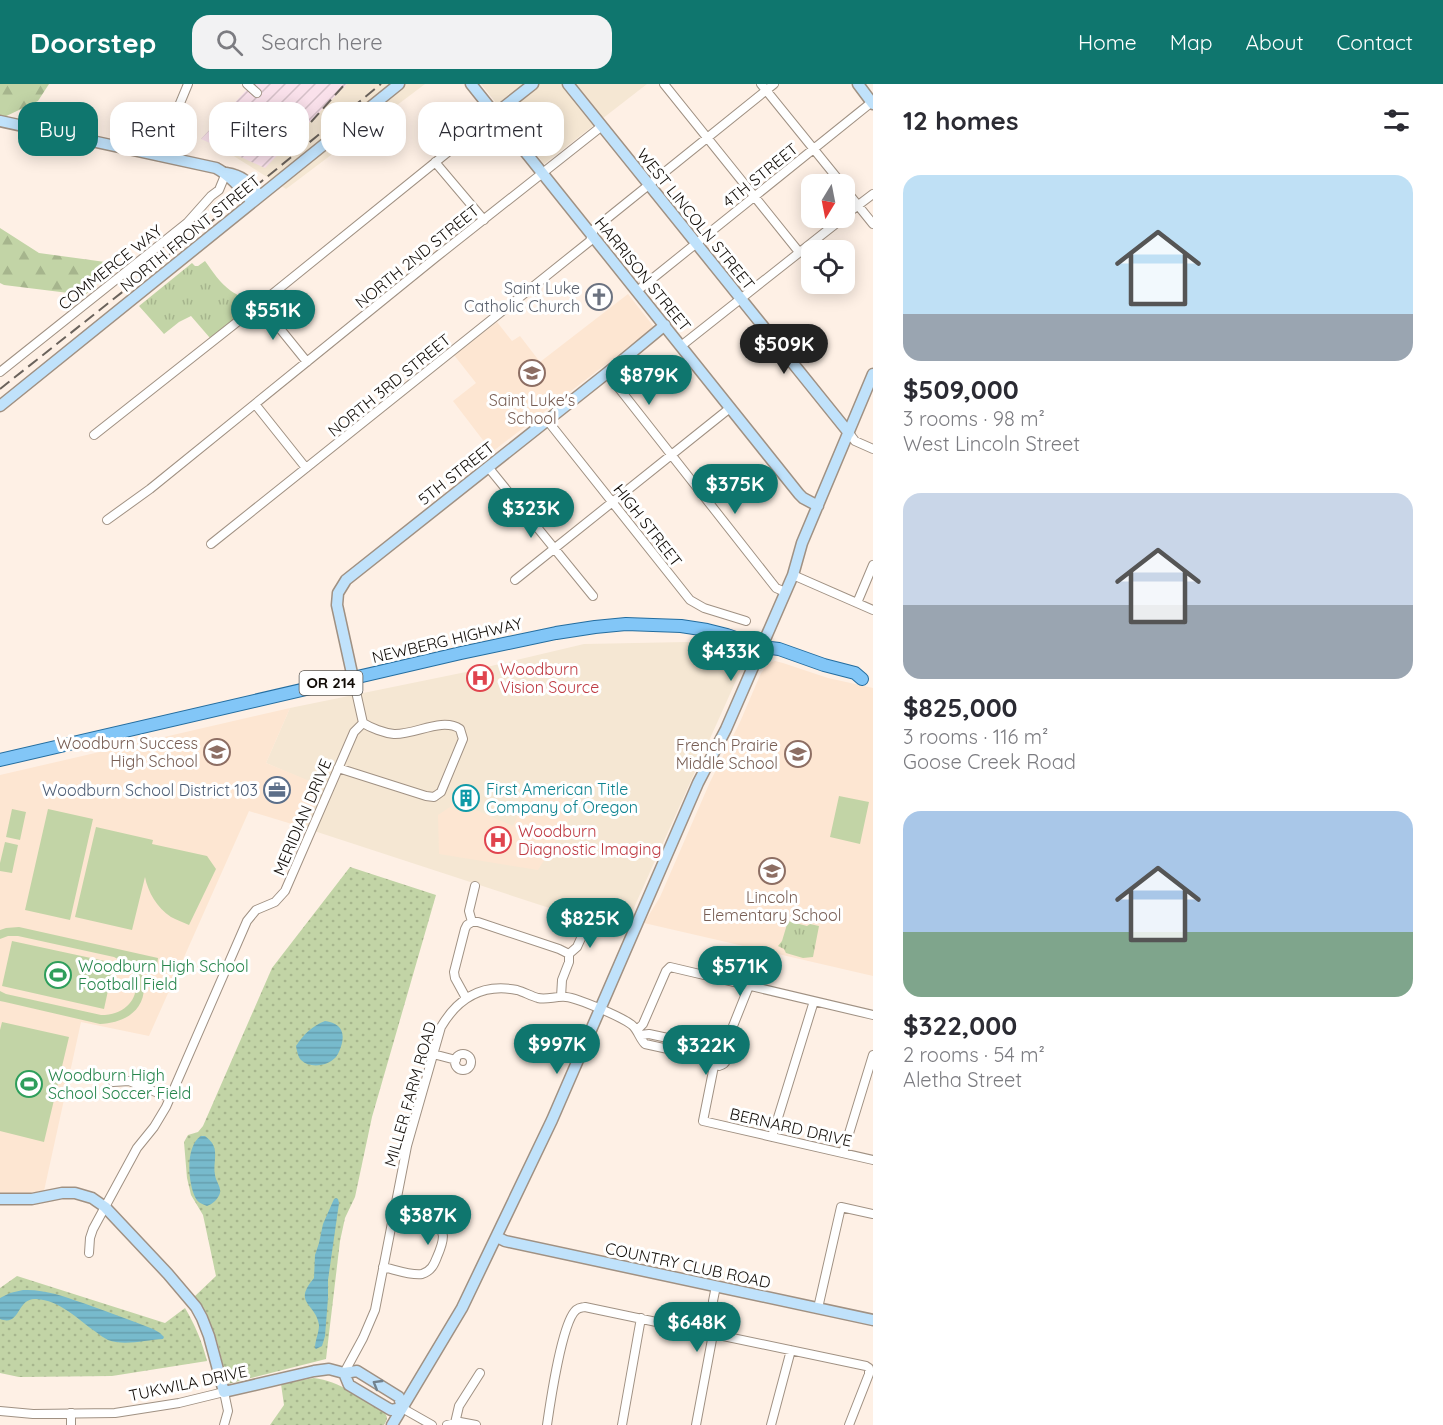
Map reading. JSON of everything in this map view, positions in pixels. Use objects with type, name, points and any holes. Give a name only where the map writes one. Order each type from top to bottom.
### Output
[{"type":"main road","name":"NEWBERG HIGHWAY","points":[[1,759],[532,637],[603,626],[646,624],[695,628],[727,635],[762,647],[776,656],[827,674],[853,681],[868,680]]},
{"type":"street","points":[[180,102],[188,84]]},
{"type":"street","points":[[247,84],[257,93]]},
{"type":"street","name":"NORTH FRONT STREET","points":[[0,406],[399,84]]},
{"type":"street","name":"HARRISON STREET","points":[[471,84],[485,102]]},
{"type":"street","points":[[510,102],[533,84]]},
{"type":"street","name":"WEST LINCOLN STREET","points":[[568,84],[855,441],[873,449]]},
{"type":"street","points":[[664,84],[799,252]]},
{"type":"street","name":"NORTH 3RD STREET","points":[[211,544],[590,242],[594,229],[707,138],[763,87],[774,84]]},
{"type":"street","points":[[858,84],[872,103]]},
{"type":"street","points":[[763,87],[834,174]]},
{"type":"street","name":"4TH STREET","points":[[637,291],[872,103]]},
{"type":"street","points":[[0,121],[110,145]]},
{"type":"street","name":"NORTH 2ND STREET","points":[[107,520],[150,489],[602,126]]},
{"type":"street","points":[[158,156],[216,168],[226,173],[256,199]]},
{"type":"street","points":[[94,435],[442,156]]},
{"type":"street","name":"HARRISON STREET","points":[[529,156],[799,494],[818,506]]},
{"type":"street","points":[[435,162],[484,220]]},
{"type":"street","name":"COMMERCE WAY","points":[[0,372],[187,223],[219,190],[226,173]]},
{"type":"street","points":[[855,208],[873,194]]},
{"type":"street","points":[[855,201],[873,224]]},
{"type":"street","points":[[681,346],[830,228]]},
{"type":"street","points":[[260,304],[307,362]]},
{"type":"street","name":"5TH STREET","points":[[353,678],[337,605],[340,589],[352,576],[665,325]]},
{"type":"street","points":[[784,353],[809,334]]},
{"type":"street","points":[[607,373],[777,588],[785,592]]},
{"type":"street","points":[[392,1425],[462,1308],[552,1120],[693,793],[726,729],[793,575],[802,543],[873,374]]},
{"type":"street","points":[[255,404],[306,468]]},
{"type":"street","points":[[515,580],[730,408]]},
{"type":"street","name":"HIGH STREET","points":[[547,420],[690,600],[705,608],[746,621]]},
{"type":"street","points":[[488,467],[593,596]]},
{"type":"street","points":[[857,603],[873,565]]},
{"type":"street","points":[[793,575],[873,610]]},
{"type":"street","points":[[338,768],[426,796],[434,796],[441,792],[463,739],[460,729],[450,724],[395,734],[363,723],[353,678]]},
{"type":"street","name":"MERIDIAN DRIVE","points":[[89,1253],[92,1233],[105,1207],[137,1148],[158,1120],[170,1098],[247,921],[256,910],[280,898],[286,888],[354,732],[363,723]]},
{"type":"street","points":[[472,922],[469,911],[475,886]]},
{"type":"street","points":[[466,998],[454,972],[465,929],[472,922],[559,949],[568,954]]},
{"type":"street","points":[[568,954],[577,947],[587,925]]},
{"type":"street","points":[[561,996],[562,980],[569,962],[568,954]]},
{"type":"street","points":[[749,986],[715,1053],[711,1063],[719,1066],[725,1063],[726,1055],[715,1053],[705,1046],[638,1033],[669,968],[673,968],[873,1015]]},
{"type":"street","name":"MILLER FARM ROAD","points":[[344,1373],[375,1310],[407,1146],[441,1027],[449,1014],[466,998],[478,992],[502,988],[521,991],[539,998],[561,996],[575,999],[629,1023],[638,1033]]},
{"type":"street","points":[[772,1137],[814,1001]]},
{"type":"street","points":[[433,1054],[456,1060]]},
{"type":"street","points":[[843,1153],[873,1055]]},
{"type":"street","name":"BERNARD DRIVE","points":[[714,1066],[703,1121],[873,1160]]},
{"type":"street","points":[[113,1082],[129,1081],[170,1098]]},
{"type":"street","points":[[0,1199],[32,1199],[75,1193],[92,1198],[105,1207],[196,1307],[209,1336],[224,1392],[228,1411],[224,1425]]},
{"type":"street","points":[[818,1308],[841,1207],[873,1214]]},
{"type":"street","points":[[383,1267],[415,1274],[426,1272],[433,1266],[444,1241],[443,1233],[434,1222],[394,1212]]},
{"type":"street","name":"COUNTRY CLUB ROAD","points":[[497,1238],[873,1320]]},
{"type":"street","points":[[696,1425],[716,1318],[713,1301],[716,1286]]},
{"type":"street","points":[[547,1425],[558,1362],[570,1321],[578,1309],[591,1308],[864,1365],[869,1368],[869,1374],[849,1425]]},
{"type":"street","points":[[622,1425],[641,1318]]},
{"type":"street","points":[[771,1425],[791,1350]]},
{"type":"street","name":"TUKWILA DRIVE","points":[[0,1411],[23,1414],[115,1413],[179,1403],[329,1369],[344,1373],[357,1371],[399,1397],[402,1408]]},
{"type":"street","points":[[451,1424],[461,1401],[480,1373]]},
{"type":"street","points":[[402,1408],[432,1425]]},
{"type":"street","points":[[71,1413],[71,1425]]},
{"type":"street","points":[[451,1424],[460,1422],[476,1425]]},
{"type":"shaded area","points":[[252,84],[347,84],[329,102],[321,102],[321,111],[309,123],[309,102],[235,102]]},
{"type":"shaded area","points":[[277,84],[425,84],[401,102],[321,102],[321,156],[330,156],[286,189],[234,156],[309,156],[309,102],[261,102]]},
{"type":"shaded area","points":[[481,84],[647,84],[564,148],[564,102],[495,102]]},
{"type":"shaded area","points":[[209,130],[209,143],[201,139]]},
{"type":"shaded area","points":[[239,156],[277,156],[265,168]]},
{"type":"shaded area","points":[[538,156],[554,156],[544,164]]},
{"type":"shaded area","name":"Saint Luke's School","points":[[628,294],[654,327],[492,452],[453,401],[476,383],[454,355],[497,322],[512,341],[520,336],[540,362]]},
{"type":"shaded area","points":[[687,642],[748,654],[623,932],[305,828],[322,787],[266,763],[290,708],[466,672],[584,644]]},
{"type":"shaded area","points":[[775,661],[828,678],[873,688],[873,976],[644,923],[660,897],[761,673],[769,663]]},
{"type":"shaded area","points":[[290,708],[266,763],[322,786],[305,828],[249,811],[149,1036],[81,1022],[44,1191],[0,1193],[0,775]]},
{"type":"shaded area","name":"Woodburn Diagnostic Imaging","points":[[532,784],[578,806],[538,870],[439,854],[438,815],[450,807],[451,799],[513,826]]},
{"type":"green space","points":[[0,84],[49,84],[38,101],[18,102],[18,110],[0,119]]},
{"type":"green space","points":[[0,228],[39,253],[120,264],[85,295],[4,285],[0,283]]},
{"type":"green space","points":[[205,261],[227,288],[253,304],[210,338],[191,316],[164,334],[139,306],[192,263],[198,266]]},
{"type":"green space","points":[[839,796],[869,802],[860,844],[830,837]]},
{"type":"green space","points":[[12,809],[26,812],[20,840],[6,837]]},
{"type":"green space","points":[[48,809],[93,819],[70,920],[25,910]]},
{"type":"green space","points":[[96,827],[153,840],[152,844],[207,856],[216,869],[189,925],[171,917],[161,909],[148,888],[145,877],[132,930],[75,917]]},
{"type":"green space","points":[[5,842],[18,845],[12,873],[0,871]]},
{"type":"green space","points":[[350,867],[436,895],[372,1117],[355,1197],[345,1218],[340,1241],[326,1359],[228,1384],[217,1341],[209,1321],[194,1297],[216,1276],[203,1215],[191,1195],[184,1142],[188,1135],[198,1132],[203,1126],[272,968]]},
{"type":"green space","points":[[788,921],[807,926],[810,924],[819,926],[813,957],[803,958],[786,953],[778,946],[782,941]]},
{"type":"green space","points":[[19,927],[158,958],[157,967],[137,963],[144,984],[140,1003],[131,1014],[108,1023],[100,1024],[0,1001],[0,991],[101,1015],[114,1013],[124,1008],[131,1001],[135,992],[136,982],[132,973],[125,964],[114,957],[18,936],[0,939],[0,930]]},
{"type":"green space","name":"Woodburn High School Football Field","points":[[12,941],[114,963],[104,1009],[2,986]]},
{"type":"green space","name":"Woodburn High School Soccer Field","points":[[2,1022],[69,1037],[44,1142],[0,1131],[0,1030]]},
{"type":"green space","points":[[17,1276],[165,1323],[185,1308],[198,1333],[207,1361],[112,1376],[19,1377],[0,1373],[0,1288]]},
{"type":"green space","points":[[314,1378],[341,1386],[383,1411],[387,1418],[384,1425],[270,1425],[284,1405],[281,1384]]},
{"type":"water","points":[[325,1021],[340,1027],[342,1045],[333,1060],[324,1064],[309,1065],[301,1060],[296,1046],[308,1031]]},
{"type":"water","points":[[201,1136],[211,1141],[213,1146],[215,1175],[220,1191],[217,1199],[207,1206],[195,1197],[189,1165],[192,1148]]},
{"type":"water","points":[[336,1198],[339,1203],[328,1280],[325,1336],[322,1346],[316,1349],[319,1325],[314,1312],[307,1303],[305,1293],[314,1278],[315,1255],[323,1224]]},
{"type":"water","points":[[23,1290],[46,1292],[68,1298],[153,1329],[164,1337],[163,1339],[128,1343],[114,1342],[100,1335],[61,1306],[36,1299],[25,1303],[12,1319],[0,1319],[0,1298]]},
{"type":"railway","points":[[311,122],[345,84]]},
{"type":"railway","points":[[0,389],[381,84]]},
{"type":"place","name":"Saint Luke Catholic Church","points":[[599,297]]},
{"type":"place","name":"Saint Luke's School","points":[[532,373]]},
{"type":"place","name":"Woodburn Vision Source","points":[[480,678]]},
{"type":"place","name":"Woodburn Success High School","points":[[217,752]]},
{"type":"place","name":"French Prairie Middle School","points":[[798,754]]},
{"type":"place","name":"Woodburn School District 103","points":[[277,790]]},
{"type":"place","name":"First American Title Company of Oregon","points":[[466,798]]},
{"type":"place","name":"Woodburn Diagnostic Imaging","points":[[498,840]]},
{"type":"place","name":"Lincoln Elementary School","points":[[772,871]]},
{"type":"place","name":"Woodburn High School Football Field","points":[[58,975]]},
{"type":"place","name":"Woodburn High School Soccer Field","points":[[29,1084]]}]
